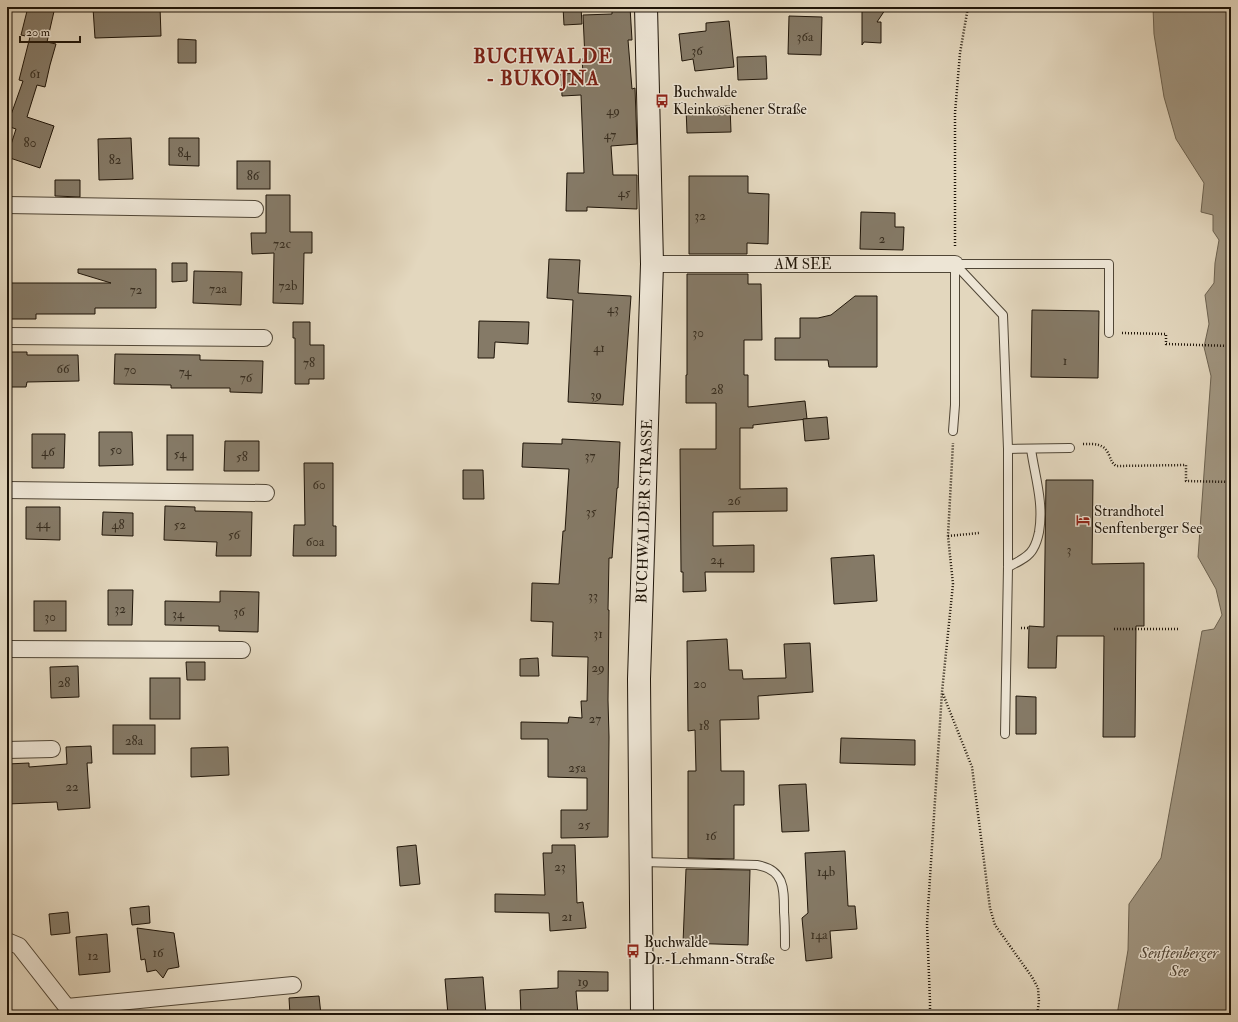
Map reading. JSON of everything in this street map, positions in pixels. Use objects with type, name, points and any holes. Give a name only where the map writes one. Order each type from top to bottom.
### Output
[{"type":"street","name":"BUCHWALDER STRASSE","points":[[642,1015],[639,678],[652,264],[646,7]]},
{"type":"street","points":[[7,205],[255,209]]},
{"type":"street","name":"AM SEE","points":[[652,264],[954,264]]},
{"type":"street","points":[[7,336],[264,338]]},
{"type":"street","points":[[7,490],[266,493]]},
{"type":"street","points":[[7,649],[242,650]]},
{"type":"street","points":[[7,750],[52,749]]},
{"type":"street","points":[[7,942],[20,946],[70,1011],[293,985]]},
{"type":"lane","points":[[954,264],[1109,264],[1109,332]]},
{"type":"lane","points":[[954,264],[954,431]]},
{"type":"lane","points":[[954,264],[1003,315],[1008,450],[1008,567],[1005,734]]},
{"type":"lane","points":[[1008,450],[1070,448]]},
{"type":"lane","points":[[1008,567],[1026,557],[1034,549],[1041,520],[1041,505],[1031,449]]},
{"type":"lane","points":[[640,862],[757,865],[764,866],[772,870],[778,875],[784,888],[785,946]]},
{"type":"path","points":[[954,264],[955,113],[960,53],[968,7]]},
{"type":"path","points":[[1109,332],[1166,334],[1166,344],[1231,346]]},
{"type":"path","points":[[930,1015],[928,924],[942,692],[953,584],[948,536],[954,431]]},
{"type":"path","points":[[1070,448],[1079,444],[1100,445],[1107,450],[1111,461],[1116,466],[1186,465],[1186,481],[1231,482]]},
{"type":"path","points":[[948,536],[979,533]]},
{"type":"path","points":[[1114,629],[1180,629]]},
{"type":"path","points":[[942,692],[972,766],[990,908],[995,925],[1032,977],[1038,988],[1039,1002],[1037,1015]]},
{"type":"water","name":"Senftenberger See","points":[[1153,7],[1231,7],[1231,1015],[1117,1015],[1128,950],[1129,904],[1161,858],[1202,631],[1214,629],[1222,615],[1216,589],[1198,557],[1211,376],[1204,347],[1209,324],[1205,295],[1214,283],[1215,263],[1219,240],[1213,231],[1213,215],[1201,212],[1204,183],[1176,139],[1164,97],[1154,34]]},
{"type":"building","points":[[28,7],[55,7],[47,42],[56,44],[45,87],[37,85],[27,117],[54,126],[40,168],[7,157],[16,129],[7,126],[23,81],[19,80],[30,37],[21,35]]},
{"type":"building","points":[[160,7],[161,36],[95,38],[93,8]]},
{"type":"building","points":[[563,7],[581,7],[582,24],[564,25]]},
{"type":"building","points":[[612,7],[630,7],[632,40],[628,40],[632,89],[635,88],[637,144],[611,146],[613,175],[637,175],[637,209],[587,207],[587,211],[566,211],[567,173],[584,173],[581,95],[562,96],[561,74],[583,73],[582,59],[585,59],[583,15],[612,14]]},
{"type":"building","points":[[862,7],[887,7],[877,22],[881,22],[881,43],[864,42],[862,45]]},
{"type":"building","points":[[789,16],[822,17],[821,55],[788,54]]},
{"type":"building","points":[[729,21],[734,67],[695,71],[693,59],[682,61],[679,34],[706,31],[706,23]]},
{"type":"building","points":[[178,39],[196,40],[196,63],[178,63]]},
{"type":"building","points":[[766,56],[767,79],[738,80],[737,57]]},
{"type":"building","points":[[730,106],[731,132],[687,133],[686,108]]},
{"type":"building","points":[[131,138],[133,179],[99,180],[98,139]]},
{"type":"building","points":[[169,138],[199,138],[199,166],[169,165]]},
{"type":"building","points":[[237,161],[270,161],[270,189],[237,189]]},
{"type":"building","points":[[689,176],[748,176],[748,193],[769,194],[768,244],[747,243],[747,254],[689,254]]},
{"type":"building","points":[[55,180],[80,180],[80,197],[55,196]]},
{"type":"building","points":[[266,195],[290,195],[290,232],[312,232],[312,253],[304,253],[303,304],[273,303],[274,253],[252,254],[251,233],[266,233]]},
{"type":"building","points":[[861,212],[895,213],[895,227],[904,227],[903,250],[860,249]]},
{"type":"building","points":[[549,259],[580,260],[578,293],[631,296],[623,405],[568,402],[573,300],[547,298]]},
{"type":"building","points":[[172,263],[187,263],[187,281],[172,282]]},
{"type":"building","points":[[78,269],[156,269],[156,308],[95,308],[95,314],[36,314],[36,319],[7,319],[7,283],[111,283],[78,273]]},
{"type":"building","points":[[194,271],[242,272],[241,305],[193,303]]},
{"type":"building","points":[[687,274],[748,274],[748,284],[761,284],[762,340],[744,340],[744,375],[748,375],[748,407],[805,401],[807,419],[753,425],[753,428],[740,428],[740,489],[787,488],[787,511],[713,512],[713,546],[754,545],[754,572],[705,572],[706,591],[683,592],[683,572],[681,572],[680,449],[716,449],[716,403],[686,403]]},
{"type":"building","points":[[855,296],[877,296],[877,367],[829,367],[828,360],[775,360],[775,338],[800,338],[800,318],[818,318],[831,315]]},
{"type":"building","points":[[1032,310],[1099,311],[1098,378],[1031,377]]},
{"type":"building","points":[[479,321],[529,322],[528,344],[495,342],[494,358],[478,358]]},
{"type":"building","points":[[293,322],[310,322],[310,345],[324,345],[324,379],[309,379],[309,384],[295,384],[295,338],[293,338]]},
{"type":"building","points":[[7,352],[27,352],[27,355],[78,355],[79,381],[27,382],[26,387],[7,387]]},
{"type":"building","points":[[115,354],[200,355],[200,360],[263,361],[262,393],[230,392],[230,388],[171,388],[171,385],[114,384]]},
{"type":"building","points":[[827,417],[829,439],[805,441],[803,419]]},
{"type":"building","points":[[99,432],[132,432],[133,465],[99,466]]},
{"type":"building","points":[[32,434],[65,434],[64,468],[32,468]]},
{"type":"building","points":[[167,435],[193,435],[193,470],[167,470]]},
{"type":"building","points":[[562,439],[620,442],[612,558],[609,558],[608,837],[561,838],[561,810],[587,810],[587,778],[548,777],[548,739],[521,739],[521,722],[568,723],[569,717],[582,718],[581,701],[587,701],[588,657],[552,656],[553,622],[531,621],[532,583],[559,584],[563,531],[565,531],[569,469],[522,467],[523,443],[562,444]]},
{"type":"building","points":[[225,441],[259,441],[259,471],[224,471]]},
{"type":"building","points":[[304,463],[333,463],[333,526],[336,526],[336,556],[293,556],[294,525],[305,525]]},
{"type":"building","points":[[463,470],[483,470],[484,499],[463,499]]},
{"type":"building","points":[[1046,480],[1093,480],[1092,564],[1144,563],[1144,626],[1136,626],[1135,737],[1103,737],[1104,636],[1057,636],[1056,668],[1028,668],[1029,626],[1044,627]]},
{"type":"building","points":[[165,506],[195,507],[195,511],[252,512],[251,556],[216,556],[217,542],[164,540]]},
{"type":"building","points":[[26,507],[60,507],[60,540],[26,539]]},
{"type":"building","points":[[103,512],[133,513],[133,536],[102,535]]},
{"type":"building","points":[[874,555],[877,601],[834,604],[831,558]]},
{"type":"building","points":[[108,590],[133,590],[132,625],[108,625]]},
{"type":"building","points":[[220,591],[259,592],[258,632],[219,631],[219,626],[165,625],[165,601],[220,602]]},
{"type":"building","points":[[34,601],[66,601],[66,631],[34,631]]},
{"type":"building","points":[[727,639],[729,670],[742,670],[743,679],[786,678],[784,644],[810,643],[813,692],[758,696],[759,719],[720,720],[721,771],[744,771],[744,805],[734,805],[734,859],[688,858],[688,771],[696,771],[695,730],[688,731],[687,641]]},
{"type":"building","points":[[538,658],[539,676],[520,676],[520,659]]},
{"type":"building","points":[[186,662],[205,662],[205,680],[187,680]]},
{"type":"building","points":[[78,666],[79,697],[51,698],[50,667]]},
{"type":"building","points":[[150,678],[180,678],[180,719],[150,719]]},
{"type":"building","points":[[1016,696],[1036,697],[1036,734],[1016,734]]},
{"type":"building","points":[[113,725],[155,725],[155,754],[113,754]]},
{"type":"building","points":[[841,738],[915,740],[915,765],[840,763]]},
{"type":"building","points":[[91,746],[92,763],[87,763],[90,808],[58,810],[57,802],[7,804],[7,764],[29,763],[29,767],[67,764],[66,747]]},
{"type":"building","points":[[228,747],[229,775],[191,777],[191,748]]},
{"type":"building","points":[[806,784],[809,831],[782,832],[779,785]]},
{"type":"building","points":[[416,845],[420,884],[400,886],[397,847]]},
{"type":"building","points":[[552,845],[575,845],[577,903],[583,902],[586,928],[550,931],[549,913],[495,912],[495,894],[545,895],[543,853],[552,853]]},
{"type":"building","points":[[845,851],[848,906],[855,906],[857,929],[830,931],[832,958],[806,961],[802,918],[808,913],[805,853]]},
{"type":"building","points":[[686,869],[750,870],[748,945],[683,943]]},
{"type":"building","points":[[149,906],[150,923],[132,925],[130,908]]},
{"type":"building","points":[[68,912],[70,933],[51,935],[49,914]]},
{"type":"building","points":[[137,928],[174,933],[179,967],[168,969],[163,978],[156,970],[147,972],[145,959],[141,960]]},
{"type":"building","points":[[107,934],[110,972],[79,975],[76,937]]},
{"type":"building","points":[[558,971],[608,972],[608,991],[576,991],[578,1015],[521,1015],[520,990],[558,988]]},
{"type":"building","points":[[483,977],[486,1015],[448,1015],[445,979]]},
{"type":"building","points":[[319,996],[321,1015],[290,1015],[289,998]]},
{"type":"place","name":"Buchwalde Kleinkoschener Straße","points":[[662,101]]},
{"type":"place","name":"Strandhotel Senftenberger See","points":[[1083,520]]},
{"type":"place","name":"Buchwalde Dr.-Lehmann-Straße","points":[[633,951]]},
{"type":"district","name":"BUCHWALDE - BUKOJNA","points":[[543,67]]}]
